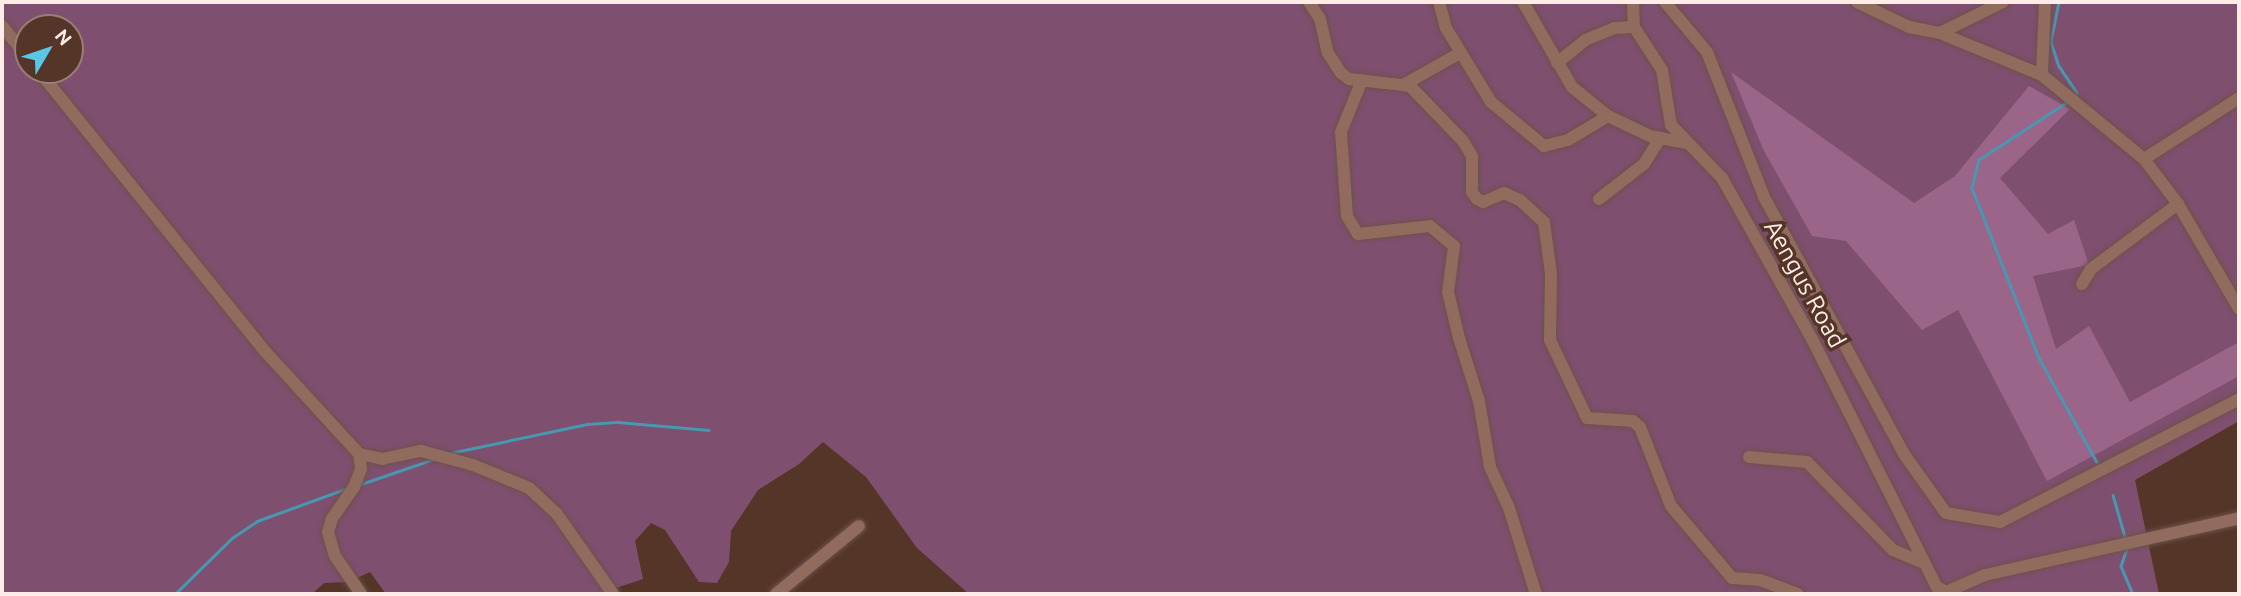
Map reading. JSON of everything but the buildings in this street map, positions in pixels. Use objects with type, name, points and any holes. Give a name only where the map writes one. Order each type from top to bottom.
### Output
[{"type":"street","points":[[1309,2],[1320,19],[1328,53],[1336,67],[1349,79],[1405,84],[1433,106],[1463,141],[1472,156],[1472,192],[1477,199],[1483,202],[1504,193],[1520,200],[1544,222],[1551,274],[1550,340],[1587,418],[1633,421],[1640,427],[1671,506],[1732,578],[1760,580],[1798,594]]},
{"type":"street","points":[[1439,2],[1460,54],[1504,116],[1546,146],[1608,116]]},
{"type":"street","points":[[1523,2],[1572,87],[1608,116],[1660,138],[1686,143]]},
{"type":"street","points":[[1557,63],[1585,40],[1615,28],[1634,27],[1633,2]]},
{"type":"street","points":[[1665,2],[1707,52],[1765,197],[1904,454],[1946,513],[2000,522],[2239,399]]},
{"type":"street","points":[[1857,2],[1897,23],[1940,33],[2042,75],[2144,159],[2178,204],[2239,309]]},
{"type":"street","points":[[1940,33],[2003,2]]},
{"type":"street","points":[[2042,75],[2045,2]]},
{"type":"street","points":[[2,26],[14,41]]},
{"type":"street","name":"Aengus Road","points":[[1634,27],[1657,59],[1671,125],[1686,143],[1716,168],[1776,272],[1937,587],[1946,592]]},
{"type":"street","points":[[1405,84],[1460,54]]},
{"type":"street","points":[[1362,80],[1341,132],[1347,216],[1358,234],[1430,226],[1454,246],[1448,292],[1479,401],[1490,467],[1509,508],[1536,594]]},
{"type":"street","points":[[49,84],[262,348],[359,454],[361,469],[354,487],[332,519],[328,532],[335,556],[361,594]]},
{"type":"street","points":[[2144,159],[2239,98]]},
{"type":"street","points":[[1599,199],[1644,164],[1660,138]]},
{"type":"street","points":[[2082,284],[2091,270],[2178,204]]},
{"type":"street","points":[[359,454],[382,459],[421,451],[520,483],[557,514],[613,594]]},
{"type":"street","points":[[1749,457],[1807,462],[1893,551],[1924,563]]},
{"type":"street","points":[[1926,594],[1946,592],[1985,575],[2239,518]]},
{"type":"street","points":[[776,594],[859,526]]},
{"type":"shaded area","points":[[2,2],[2239,2],[2239,421],[2135,480],[2159,594],[969,594],[917,548],[866,477],[823,442],[799,464],[758,490],[731,531],[729,562],[717,583],[699,582],[665,530],[651,523],[635,541],[643,579],[598,594],[386,594],[370,572],[348,582],[324,583],[312,594],[2,594]]},
{"type":"shaded area","points":[[1731,72],[1914,203],[1955,176],[2029,86],[2070,109],[2000,178],[2048,234],[2074,220],[2089,265],[2033,276],[2056,349],[2089,326],[2130,402],[2239,342],[2239,376],[2047,481],[1958,310],[1922,330],[1846,241],[1812,236],[1764,151]]},
{"type":"waterway","points":[[2059,2],[2051,42],[2059,66],[2077,93]]},
{"type":"waterway","points":[[2068,102],[1979,160],[1972,188],[2039,358],[2097,462]]},
{"type":"waterway","points":[[450,453],[588,424],[618,422],[709,430]]},
{"type":"waterway","points":[[361,484],[434,459]]},
{"type":"waterway","points":[[175,594],[232,538],[257,521],[345,489]]},
{"type":"waterway","points":[[2113,495],[2126,540]]},
{"type":"waterway","points":[[2128,546],[2121,566],[2133,594]]}]
